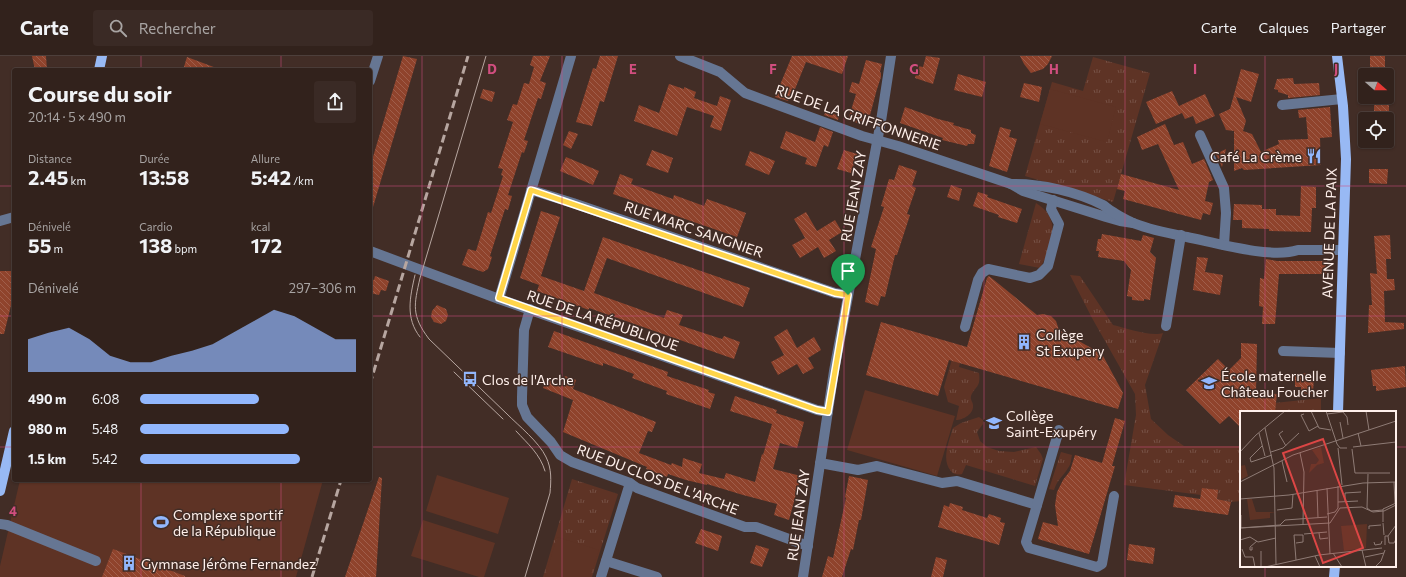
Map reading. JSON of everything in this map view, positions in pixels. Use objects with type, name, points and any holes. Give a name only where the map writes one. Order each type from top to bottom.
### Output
[{"type":"main road","points":[[99,68],[102,56]]},
{"type":"main road","name":"AVENUE DE LA PAIX","points":[[1337,56],[1342,99],[1346,159],[1338,411]]},
{"type":"main road","points":[[0,491],[12,440]]},
{"type":"street","points":[[372,75],[378,56]]},
{"type":"street","points":[[499,298],[571,56]]},
{"type":"street","name":"RUE DE LA GRIFFONNERIE","points":[[680,56],[720,72],[746,93],[862,136],[1011,184],[1023,191],[1106,218],[1133,222]]},
{"type":"street","name":"RUE JEAN ZAY","points":[[803,577],[828,412],[891,56]]},
{"type":"street","points":[[1282,105],[1342,99]]},
{"type":"street","points":[[1200,135],[1224,188],[1226,213],[1224,245]]},
{"type":"street","name":"RUE DE LA GRIFFONNERIE","points":[[1011,184],[1051,187],[1104,206],[1133,222],[1180,236],[1224,245],[1270,253],[1291,252],[1298,250],[1343,250]]},
{"type":"street","name":"RUE MARC SANGNIER","points":[[531,190],[835,293],[848,295]]},
{"type":"street","points":[[965,327],[978,280],[982,273],[988,269],[1030,278],[1039,275],[1048,266],[1059,224],[1051,209],[1053,200]]},
{"type":"street","points":[[0,221],[12,218]]},
{"type":"street","points":[[1166,326],[1180,236]]},
{"type":"street","name":"RUE DE LA RÉPUBLIQUE","points":[[372,252],[817,410],[828,412]]},
{"type":"street","name":"RUE DU CLOS DE L'ARCHE","points":[[530,309],[524,330],[522,405],[527,417],[551,442],[560,455],[572,462],[630,483],[637,488],[666,499],[745,527],[756,527],[808,546]]},
{"type":"street","points":[[1283,351],[1340,353]]},
{"type":"street","points":[[1059,430],[1026,542],[1029,548],[1097,567],[1102,564],[1114,496]]},
{"type":"street","points":[[820,463],[858,470],[877,466],[942,483],[957,481],[1037,505]]},
{"type":"street","points":[[601,577],[630,483]]},
{"type":"street","points":[[0,524],[7,525],[96,561]]},
{"type":"street","points":[[606,561],[657,577]]},
{"type":"green space","points":[[1093,57],[1150,73],[1113,202],[1025,176],[1052,82],[1083,91]]},
{"type":"green space","points":[[1050,89],[1116,107],[1107,142],[1040,124]]},
{"type":"green space","points":[[1036,203],[1044,209],[1049,217],[1053,233],[1049,251],[1040,268],[1019,264]]},
{"type":"green space","points":[[1070,275],[1080,276],[1113,325],[1145,333],[1163,333],[1145,385],[1151,419],[1168,435],[1184,446],[1240,446],[1240,501],[1231,502],[1201,495],[1124,485],[1136,415],[1135,394],[1092,318]]},
{"type":"green space","points":[[956,345],[964,348],[959,367],[979,373],[979,382],[971,396],[973,405],[972,411],[965,418],[956,420],[959,406],[948,402],[944,387]]},
{"type":"green space","points":[[865,390],[955,416],[937,476],[847,450]]},
{"type":"green space","points":[[1321,398],[1321,411],[1256,411],[1257,405]]},
{"type":"green space","points":[[979,417],[983,420],[983,424],[977,432],[980,441],[987,447],[999,451],[1014,452],[1036,447],[1043,459],[1035,486],[966,465],[962,474],[959,475],[951,471],[948,467],[946,456],[953,428],[961,423]]},
{"type":"green space","points":[[1061,452],[1072,455],[1070,464],[1054,490],[1049,489]]},
{"type":"green space","points":[[437,475],[509,498],[498,534],[426,511]]},
{"type":"green space","points":[[572,479],[618,494],[592,577],[543,577]]},
{"type":"green space","name":"Complexe sportif de la République","points":[[20,482],[322,482],[296,577],[0,577],[0,566]]},
{"type":"green space","points":[[423,520],[495,543],[484,577],[479,577],[411,556]]},
{"type":"green space","points":[[557,537],[599,550],[590,577],[545,577]]},
{"type":"building","points":[[32,56],[46,56],[47,68],[35,68]]},
{"type":"building","points":[[403,56],[417,59],[373,207],[372,160]]},
{"type":"building","points":[[533,56],[550,56],[540,81],[546,83],[541,99],[538,98],[524,140],[528,141],[524,153],[522,152],[508,195],[512,196],[508,210],[505,209],[490,256],[492,257],[488,269],[483,272],[462,265],[468,249],[476,251],[488,212],[491,213],[503,176],[501,175],[503,169],[498,168],[513,122],[507,120],[513,104],[517,105],[524,83],[529,84],[534,67],[530,65]]},
{"type":"building","points":[[600,56],[618,56],[604,102],[600,101],[592,126],[576,122],[593,68],[596,69]]},
{"type":"building","points":[[792,56],[848,56],[842,74],[806,62],[791,99],[789,98],[788,101],[775,97]]},
{"type":"building","points":[[926,56],[940,58],[933,84],[915,78],[918,66],[923,67]]},
{"type":"building","points":[[1020,56],[1052,56],[1048,64],[1043,69],[1031,73]]},
{"type":"building","points":[[1370,56],[1385,56],[1385,67],[1370,68]]},
{"type":"building","points":[[187,57],[216,68],[184,68]]},
{"type":"building","points":[[866,60],[882,64],[880,72],[881,77],[869,119],[867,118],[864,125],[848,120],[856,94],[849,92],[852,82],[859,84]]},
{"type":"building","points":[[1241,69],[1259,74],[1251,102],[1236,97],[1246,121],[1243,131],[1252,134],[1261,152],[1279,144],[1278,140],[1308,139],[1306,117],[1299,118],[1298,110],[1330,107],[1332,137],[1320,138],[1321,165],[1244,170],[1242,168],[1234,171],[1234,131],[1226,130],[1219,114],[1230,109]]},
{"type":"building","points":[[958,74],[986,82],[982,97],[954,90]]},
{"type":"building","points":[[1293,78],[1294,84],[1319,83],[1320,95],[1288,98],[1288,95],[1274,89],[1277,79]]},
{"type":"building","points":[[1024,83],[1042,87],[1039,102],[1020,97]]},
{"type":"building","points":[[669,84],[684,89],[684,87],[696,92],[694,98],[717,106],[720,96],[731,100],[721,131],[710,127],[714,116],[687,107],[677,136],[634,121],[639,105],[659,113]]},
{"type":"building","points":[[483,89],[495,92],[492,102],[480,98]]},
{"type":"building","points":[[1172,91],[1179,106],[1205,94],[1215,116],[1196,124],[1193,116],[1185,119],[1182,113],[1156,124],[1146,102]]},
{"type":"building","points":[[1374,104],[1389,104],[1389,112],[1374,112]]},
{"type":"building","points":[[905,107],[954,123],[953,125],[971,130],[971,133],[976,135],[974,144],[968,144],[967,146],[942,140],[943,138],[900,123]]},
{"type":"building","points":[[826,111],[839,116],[838,120],[824,115]]},
{"type":"building","points":[[1165,124],[1174,145],[1183,142],[1192,164],[1204,159],[1213,180],[1209,182],[1205,201],[1213,203],[1210,215],[1203,213],[1201,220],[1123,199],[1125,191],[1117,189],[1121,174],[1179,190],[1158,144],[1142,150],[1137,137]]},
{"type":"building","points":[[820,127],[833,132],[828,147],[824,145],[816,167],[805,164],[807,158],[780,148],[786,131],[815,142]]},
{"type":"building","points":[[1000,127],[1011,130],[1009,137],[1017,139],[1007,172],[989,166]]},
{"type":"building","points":[[569,131],[578,134],[571,149],[563,145]]},
{"type":"building","points":[[1226,149],[1222,167],[1216,154]]},
{"type":"building","points":[[652,150],[673,158],[668,173],[646,165]]},
{"type":"building","points":[[844,150],[857,154],[851,173],[837,169]]},
{"type":"building","points":[[750,151],[775,161],[769,175],[745,165]]},
{"type":"building","points":[[566,157],[599,171],[593,185],[560,171]]},
{"type":"building","points":[[899,165],[917,171],[912,186],[916,188],[907,214],[910,215],[897,255],[895,255],[885,297],[881,296],[878,306],[865,302],[876,249],[871,247],[884,207],[881,206],[889,179],[894,180]]},
{"type":"building","points":[[1369,169],[1388,169],[1387,184],[1369,183]]},
{"type":"building","points":[[620,174],[633,179],[631,184],[673,199],[674,195],[704,206],[707,199],[746,213],[737,237],[613,194]]},
{"type":"building","points":[[951,185],[962,189],[959,201],[947,197]]},
{"type":"building","points":[[1301,186],[1316,187],[1316,208],[1312,208],[1311,232],[1269,231],[1269,229],[1242,228],[1242,220],[1233,220],[1234,204],[1262,205],[1262,209],[1276,209],[1276,215],[1300,216]]},
{"type":"building","points":[[978,192],[988,195],[987,197],[1022,209],[1017,223],[998,217],[999,215],[973,206]]},
{"type":"building","points":[[541,211],[560,217],[541,276],[584,291],[603,237],[750,288],[743,307],[607,258],[594,293],[664,318],[667,310],[683,315],[679,325],[722,339],[724,336],[740,342],[734,359],[537,291],[539,285],[520,278]]},
{"type":"building","points":[[806,212],[817,231],[835,220],[842,232],[829,240],[836,251],[824,258],[818,247],[800,258],[792,245],[805,238],[794,219]]},
{"type":"building","points":[[1102,234],[1141,241],[1143,235],[1154,238],[1150,252],[1156,258],[1150,300],[1132,300],[1132,297],[1127,296],[1131,270],[1124,261],[1098,257],[1099,251],[1096,251],[1098,239],[1101,239]]},
{"type":"building","points":[[1390,235],[1391,259],[1386,259],[1387,279],[1394,279],[1395,290],[1384,291],[1385,322],[1404,323],[1404,329],[1368,333],[1369,305],[1372,305],[1370,273],[1377,274],[1374,236]]},
{"type":"building","points":[[1197,257],[1208,258],[1205,272],[1223,275],[1220,295],[1193,290]]},
{"type":"building","points":[[1266,259],[1277,261],[1328,261],[1327,274],[1279,274],[1275,324],[1262,324],[1263,307],[1259,306],[1260,278],[1264,279]]},
{"type":"building","points":[[0,271],[12,271],[12,301],[4,334],[0,334]]},
{"type":"building","points":[[375,276],[389,281],[386,291],[381,290],[379,295],[372,293],[372,280],[374,280]]},
{"type":"building","name":"Collège St Exupery","points":[[989,276],[1037,315],[1043,314],[1051,316],[1056,321],[1059,330],[1102,354],[1123,393],[1118,409],[949,360],[938,396],[866,375],[881,322],[967,347],[987,278]]},
{"type":"building","points":[[437,305],[446,309],[448,315],[446,321],[441,324],[434,322],[431,317],[432,311]]},
{"type":"building","points":[[787,329],[797,348],[814,337],[821,350],[808,358],[814,368],[803,374],[797,364],[778,375],[771,362],[784,355],[774,337]]},
{"type":"building","points":[[554,331],[668,372],[667,376],[709,390],[708,392],[715,394],[710,409],[666,394],[667,391],[632,378],[634,374],[603,363],[603,366],[548,347]]},
{"type":"building","points":[[1241,343],[1257,344],[1256,392],[1277,394],[1275,411],[1240,411],[1240,427],[1229,416],[1220,424],[1186,390],[1218,359],[1229,370],[1241,358]]},
{"type":"building","points":[[1405,366],[1406,387],[1376,391],[1376,386],[1373,386],[1371,370]]},
{"type":"building","points":[[1295,373],[1314,374],[1313,394],[1301,393],[1301,387],[1295,387]]},
{"type":"building","points":[[565,376],[576,380],[573,389],[656,422],[652,432],[648,431],[639,453],[671,465],[672,463],[682,467],[683,458],[702,464],[699,473],[724,479],[726,473],[755,482],[772,424],[730,411],[735,396],[777,410],[776,413],[804,422],[797,448],[780,443],[773,469],[801,476],[789,520],[774,515],[777,504],[668,474],[667,477],[646,469],[647,467],[563,432],[573,400],[543,388],[546,379],[561,385]]},
{"type":"building","points":[[1115,418],[1125,421],[1112,466],[1115,466],[1089,554],[1038,539],[1043,522],[1058,526],[1055,505],[1057,492],[1063,480],[1070,471],[1075,455],[1102,463]]},
{"type":"building","points":[[849,476],[868,480],[861,520],[859,520],[853,550],[851,549],[842,577],[822,577],[828,556],[833,558],[846,498]]},
{"type":"building","points":[[379,477],[382,478],[376,577],[345,577]]},
{"type":"building","points":[[1202,488],[1218,490],[1217,499],[1231,502],[1228,515],[1173,507],[1175,495],[1200,499]]},
{"type":"building","points":[[950,503],[963,507],[962,510],[987,518],[989,514],[1001,518],[1000,522],[1005,523],[999,545],[938,527],[944,505],[949,507]]},
{"type":"building","points":[[701,529],[722,536],[718,551],[695,543]]},
{"type":"building","points":[[1129,544],[1155,548],[1153,564],[1127,560]]},
{"type":"building","points":[[756,545],[769,549],[762,567],[750,563]]},
{"type":"building","name":"Gymnase Jérôme Fernandez","points":[[113,549],[185,576],[185,577],[102,577]]},
{"type":"building","points":[[936,557],[947,560],[943,577],[931,577]]},
{"type":"tram line","points":[[486,56],[420,278],[415,303],[419,323],[429,339],[528,434],[543,451],[548,462],[551,475],[550,493],[525,577]]},
{"type":"tram line","points":[[415,275],[410,299],[410,307],[412,322],[420,337]]},
{"type":"tram line","points":[[454,372],[503,419]]},
{"type":"tram line","points":[[516,431],[537,454],[545,471]]},
{"type":"railway","points":[[372,377],[468,56]]},
{"type":"railway","points":[[312,577],[340,482]]},
{"type":"place","name":"Café La Crème","points":[[1314,156]]},
{"type":"place","name":"Collège St Exupery","points":[[1024,342]]},
{"type":"place","name":"Clos de l'Arche","points":[[470,379]]},
{"type":"place","name":"École maternelle Château Foucher","points":[[1209,383]]},
{"type":"place","name":"Collège Saint-Exupéry","points":[[994,423]]},
{"type":"place","name":"Complexe sportif de la République","points":[[161,522]]},
{"type":"place","name":"Gymnase Jérôme Fernandez","points":[[129,563]]},
{"type":"route","points":[[531,190],[835,293],[848,295],[828,412],[817,410],[499,298],[531,190]]}]
